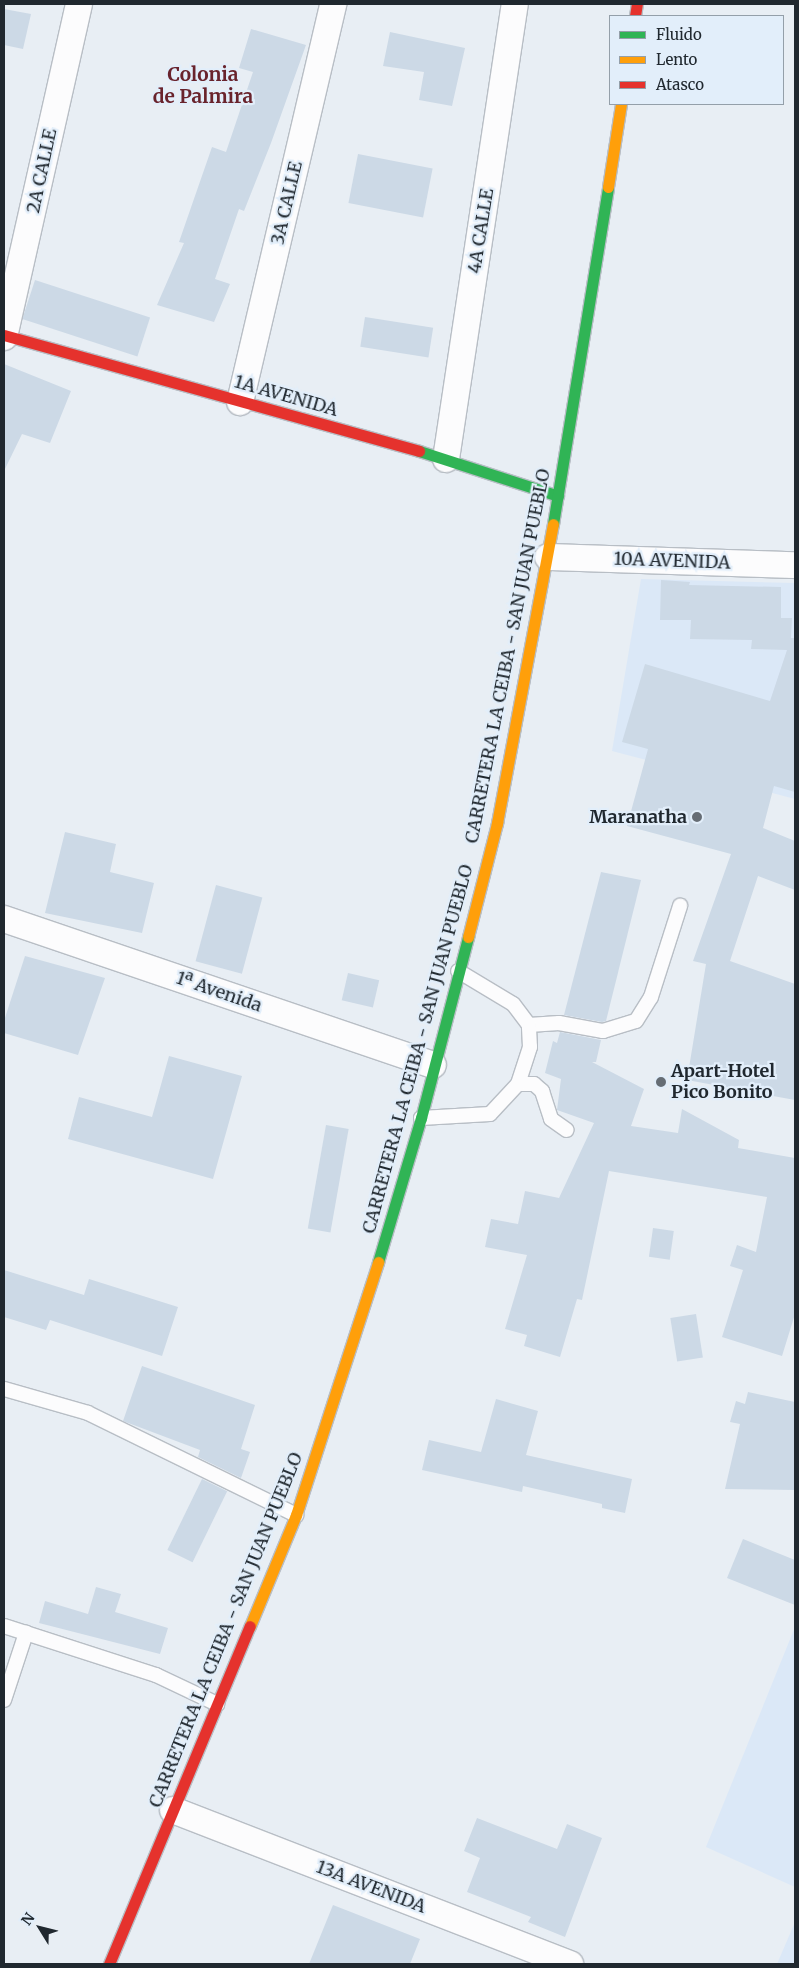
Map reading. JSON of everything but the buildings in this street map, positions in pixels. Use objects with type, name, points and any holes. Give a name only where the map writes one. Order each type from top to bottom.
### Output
[{"type":"main road","name":"CARRETERA LA CEIBA - SAN JUAN PUEBLO","points":[[109,1964],[296,1515],[360,1324],[421,1118],[433,1065],[497,823],[548,557],[621,105]]},
{"type":"main road","name":"1A AVENIDA","points":[[4,336],[446,459],[558,496]]},
{"type":"street","name":"2A CALLE","points":[[4,336],[78,4]]},
{"type":"street","name":"3A CALLE","points":[[240,402],[333,4]]},
{"type":"street","name":"4A CALLE","points":[[446,459],[515,4]]},
{"type":"street","name":"10A AVENIDA","points":[[548,557],[795,565]]},
{"type":"street","name":"1ª Avenida","points":[[4,919],[433,1065]]},
{"type":"street","name":"13A AVENIDA","points":[[173,1810],[570,1964]]},
{"type":"lane","points":[[528,1025],[559,1023],[603,1031],[636,1020],[652,997],[680,906]]},
{"type":"lane","points":[[421,1118],[490,1114],[518,1084],[530,1047],[528,1025],[513,1004],[458,971]]},
{"type":"lane","points":[[518,1084],[534,1084],[542,1091],[551,1119],[566,1130]]},
{"type":"lane","points":[[4,1389],[88,1413],[296,1515]]},
{"type":"lane","points":[[4,1626],[156,1675],[217,1704]]},
{"type":"lane","points":[[4,1700],[26,1633]]},
{"type":"shaded area","points":[[641,579],[795,583],[795,799],[612,751]]},
{"type":"shaded area","points":[[795,1627],[795,1887],[706,1847]]},
{"type":"shaded area","points":[[795,1922],[795,1964],[777,1964]]},
{"type":"traffic: fast","points":[[553,524],[608,187]]},
{"type":"traffic: fast","points":[[419,451],[558,496]]},
{"type":"traffic: fast","points":[[378,1262],[421,1118],[468,937]]},
{"type":"traffic: slow","points":[[608,187],[621,105]]},
{"type":"traffic: slow","points":[[468,937],[497,823],[553,524]]},
{"type":"traffic: slow","points":[[250,1626],[296,1515],[378,1262]]},
{"type":"traffic: jam","points":[[635,15],[637,4]]},
{"type":"traffic: jam","points":[[4,335],[419,451]]},
{"type":"traffic: jam","points":[[109,1964],[250,1626]]},
{"type":"place","name":"Maranatha","points":[[697,817]]},
{"type":"place","name":"Apart-Hotel Pico Bonito","points":[[661,1082]]},
{"type":"district","name":"Colonia de Palmira","points":[[203,86]]}]
